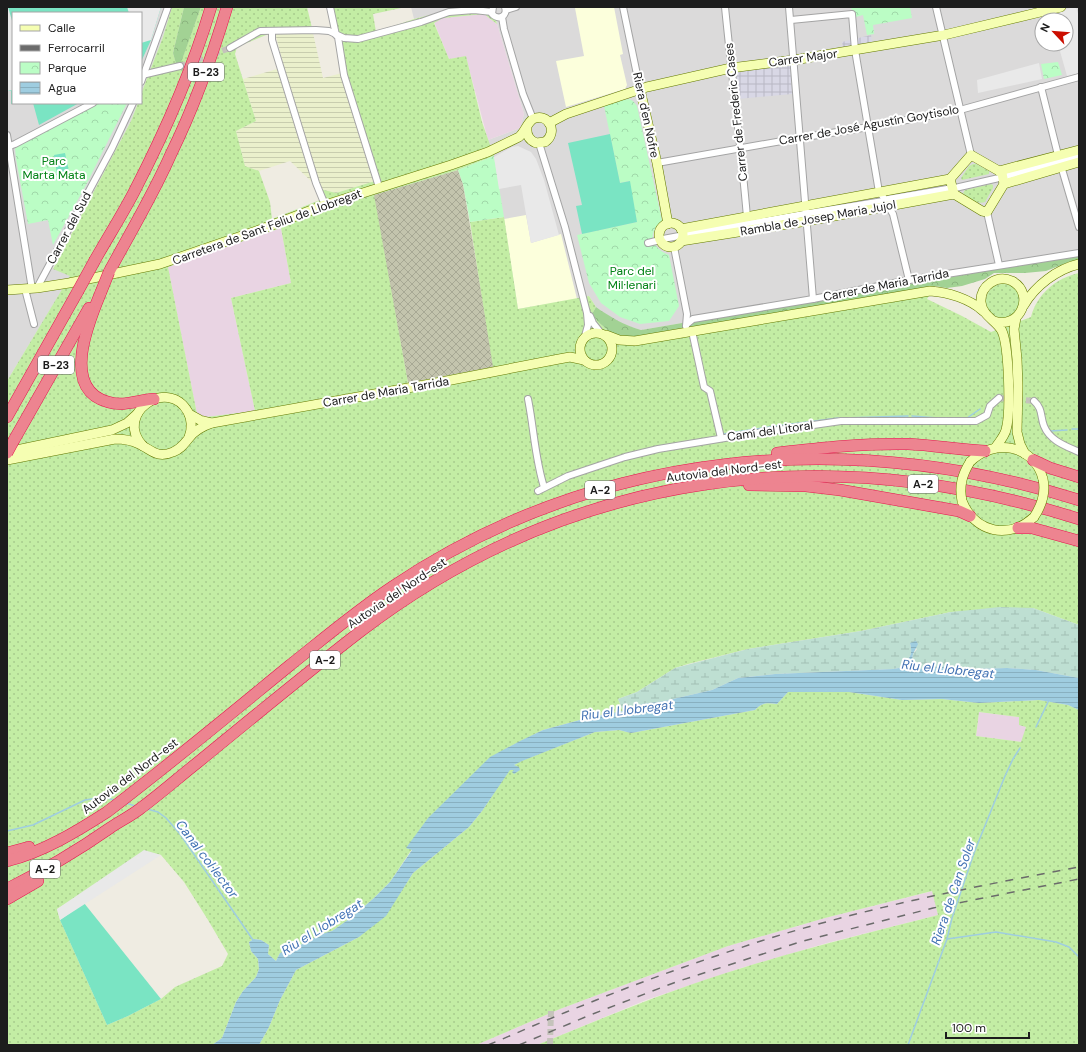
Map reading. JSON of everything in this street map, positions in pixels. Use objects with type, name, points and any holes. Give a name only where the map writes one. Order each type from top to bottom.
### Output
[{"type":"highway","name":"B-23","points":[[7,417],[134,192],[165,128],[192,65],[211,7]]},
{"type":"highway","name":"B-23","points":[[7,452],[100,291],[149,199],[180,135],[203,80],[227,7]]},
{"type":"highway","points":[[100,291],[90,319],[82,350],[82,369],[86,384],[97,397],[108,402],[123,404],[154,399]]},
{"type":"highway","points":[[702,467],[734,459],[767,454],[877,444],[910,444],[990,449]]},
{"type":"highway","points":[[1029,457],[1050,468],[1079,477]]},
{"type":"highway","name":"Autovia del Nord-est","points":[[7,861],[46,847],[74,833],[107,812],[137,790],[351,616],[390,588],[437,559],[495,529],[574,498],[642,478],[702,467],[737,462],[798,459],[899,462],[955,470],[1016,482],[1079,500]]},
{"type":"highway","name":"Autovia del Nord-est","points":[[7,889],[53,865],[112,831],[360,632],[404,601],[445,575],[488,552],[520,537],[579,514],[637,498],[703,484],[771,477],[834,476],[867,478],[979,492],[1046,508],[1079,519]]},
{"type":"highway","points":[[703,484],[806,486],[823,488],[955,511],[970,516]]},
{"type":"highway","points":[[1018,528],[1032,528],[1079,541]]},
{"type":"highway","points":[[7,899],[58,869],[112,831]]},
{"type":"highway","points":[[7,853],[74,833]]},
{"type":"street","points":[[143,75],[168,7]]},
{"type":"street","points":[[330,7],[344,75],[378,187]]},
{"type":"street","points":[[230,48],[260,31],[329,31],[337,36],[358,39],[420,22],[449,12],[492,9],[495,17],[502,17],[506,13],[505,8],[516,7]]},
{"type":"street","name":"Riera d'en Nofre","points":[[623,7],[657,163],[668,224]]},
{"type":"street","name":"Carrer de Frederic Cases","points":[[725,7],[741,148],[747,217]]},
{"type":"street","points":[[789,7],[813,299]]},
{"type":"street","points":[[936,7],[944,35],[971,156],[1002,177],[987,212],[999,265]]},
{"type":"street","name":"Carrer Major","points":[[550,123],[566,114],[640,89],[731,68],[794,60],[944,35],[1040,9],[1061,7]]},
{"type":"street","points":[[791,20],[852,14],[855,50],[884,199],[893,214],[909,280]]},
{"type":"street","points":[[502,17],[530,123],[527,133],[530,139]]},
{"type":"street","points":[[272,31],[272,40],[316,183],[325,205]]},
{"type":"street","points":[[143,75],[180,66]]},
{"type":"street","name":"Carrer de José Agustín Goytisolo","points":[[657,163],[960,110],[1079,77]]},
{"type":"street","points":[[1041,88],[1079,227]]},
{"type":"street","points":[[8,146],[15,144],[91,104]]},
{"type":"street","name":"Carrer del Sud","points":[[31,289],[112,148],[133,104]]},
{"type":"street","points":[[519,137],[530,139],[539,143],[545,142],[550,136],[552,130],[550,123],[542,118],[530,123]]},
{"type":"street","name":"Carretera de Sant Feliu de Llobregat","points":[[7,290],[31,289],[75,282],[160,264],[325,205],[488,152],[519,137],[530,123]]},
{"type":"street","points":[[7,135],[31,289],[34,324]]},
{"type":"street","points":[[539,143],[565,227],[587,313],[588,325],[580,352],[584,360],[590,364],[598,365],[605,363],[610,358],[612,346],[610,340],[594,326],[587,313]]},
{"type":"street","name":"Rambla de Josep Maria Jujol","points":[[1002,177],[1060,161],[1079,150]]},
{"type":"street","points":[[971,156],[950,179],[952,191],[982,211],[987,212]]},
{"type":"street","name":"Rambla de Josep Maria Jujol","points":[[663,239],[681,237],[884,199],[952,191],[1079,156]]},
{"type":"street","name":"Rambla de Josep Maria Jujol","points":[[1060,161],[1079,162]]},
{"type":"street","name":"Rambla de Josep Maria Jujol","points":[[681,237],[747,217],[806,213],[884,199],[950,179]]},
{"type":"street","points":[[681,237],[665,245],[660,239],[659,235],[662,228],[668,224],[675,224],[681,237],[688,329],[704,387],[710,391],[721,438]]},
{"type":"street","points":[[648,244],[656,241]]},
{"type":"street","name":"Carrer de Maria Tarrida","points":[[693,318],[813,299],[909,280],[1079,253]]},
{"type":"street","points":[[1029,457],[1009,448],[990,449],[980,453],[970,462],[961,481],[960,487],[962,501],[970,516],[982,525],[996,530],[1005,530],[1018,528],[1034,516],[1039,509],[1044,488],[1041,471],[1029,457],[1018,437],[1018,386],[1014,328],[1016,318],[1021,312],[1028,297],[1064,268],[1079,264]]},
{"type":"street","points":[[964,300],[971,298],[984,290],[991,282],[1000,279],[1010,281],[1027,288],[1039,287]]},
{"type":"street","points":[[1017,285],[1023,294],[1024,305]]},
{"type":"street","points":[[984,290],[981,300],[983,311],[999,326],[1004,338],[1008,362],[1006,430],[1004,436],[990,449]]},
{"type":"street","name":"Carrer de Maria Tarrida","points":[[610,358],[620,348],[635,341],[688,329],[918,292],[936,291],[975,304],[983,311]]},
{"type":"street","points":[[687,314],[693,318],[688,329]]},
{"type":"street","points":[[994,321],[1005,322],[1016,318]]},
{"type":"street","points":[[583,339],[593,332],[603,334]]},
{"type":"street","name":"Carrer de Maria Tarrida","points":[[603,334],[619,340],[635,341]]},
{"type":"street","name":"Carrer de Maria Tarrida","points":[[559,359],[571,351],[583,339]]},
{"type":"street","name":"Carrer de Maria Tarrida","points":[[212,423],[441,382],[559,359],[570,358],[584,360]]},
{"type":"street","points":[[7,452],[112,430],[128,423],[145,404],[154,399],[164,398],[174,400],[183,406],[189,414],[200,420],[212,423]]},
{"type":"street","name":"Camí del Litoral","points":[[528,400],[541,489],[568,476],[625,457],[658,449],[721,438],[842,421],[976,421],[986,415],[990,406],[999,398]]},
{"type":"street","points":[[1034,401],[1040,406],[1044,427],[1054,441],[1079,452]]},
{"type":"street","points":[[137,414],[135,431],[143,446]]},
{"type":"street","points":[[188,439],[191,426],[189,414]]},
{"type":"street","points":[[7,460],[114,439],[127,440],[143,446],[153,453],[168,454],[178,450],[201,427],[212,423]]},
{"type":"shaded area","points":[[7,7],[172,7],[163,37],[142,91],[142,12],[12,12],[12,104],[138,104],[131,121],[53,268],[71,275],[7,381]]},
{"type":"shaded area","points":[[8,7],[12,21],[12,90],[7,91]]},
{"type":"shaded area","points":[[127,7],[161,7],[151,40],[142,43],[142,12],[129,12]]},
{"type":"shaded area","points":[[411,7],[460,7],[414,19]]},
{"type":"shaded area","points":[[492,7],[1079,7],[1079,255],[641,330],[611,318],[596,307],[589,296],[518,309],[494,157],[488,140],[520,128],[524,114]]},
{"type":"shaded area","points":[[614,7],[623,54],[620,55],[627,85],[625,89],[566,107],[556,61],[584,56],[575,8]]},
{"type":"shaded area","points":[[1076,7],[1079,17],[1079,73],[1067,76],[1060,52],[1074,52],[1074,12],[1054,12]]},
{"type":"shaded area","points":[[484,14],[497,24],[524,114],[520,128],[488,140],[466,57],[449,59],[434,22],[443,18]]},
{"type":"shaded area","points":[[275,33],[313,33],[323,78],[342,73],[375,181],[336,193],[320,189],[290,161],[259,171],[245,166],[236,131],[256,121],[243,79],[284,67]]},
{"type":"shaded area","points":[[871,35],[873,47],[844,52],[842,42]]},
{"type":"shaded area","points":[[1039,63],[1042,79],[978,93],[977,80]]},
{"type":"shaded area","points":[[790,64],[792,94],[738,99],[736,71]]},
{"type":"shaded area","points":[[518,146],[531,152],[536,159],[544,180],[559,235],[531,243],[521,185],[499,189],[494,157],[512,147]]},
{"type":"shaded area","points":[[458,170],[463,184],[494,367],[408,383],[373,195]]},
{"type":"shaded area","points":[[526,215],[531,243],[561,234],[577,299],[518,309],[504,219]]},
{"type":"shaded area","points":[[281,228],[291,283],[231,298],[255,411],[206,417],[197,414],[168,267]]},
{"type":"shaded area","points":[[979,712],[1019,717],[1026,727],[1022,742],[976,736]]},
{"type":"shaded area","points":[[144,850],[161,855],[60,920],[57,909]]},
{"type":"shaded area","points":[[933,891],[938,915],[827,943],[741,968],[646,1000],[537,1045],[476,1045],[560,1009],[728,946],[825,918]]},
{"type":"green space","points":[[7,7],[161,7],[151,40],[142,60],[142,12],[12,12],[12,104],[11,91],[7,91]]},
{"type":"green space","points":[[172,7],[184,7],[173,53],[178,70],[201,7],[307,7],[312,28],[336,30],[332,7],[406,7],[373,14],[376,32],[414,19],[460,7],[492,7],[497,24],[484,14],[443,18],[434,23],[449,59],[466,56],[482,122],[494,156],[458,170],[374,195],[408,383],[493,367],[470,222],[504,217],[518,309],[589,296],[596,307],[592,314],[597,321],[615,337],[682,329],[935,286],[927,299],[991,332],[1031,317],[1038,301],[1049,288],[1055,283],[1071,275],[1079,273],[1079,625],[1033,608],[951,612],[861,631],[748,649],[675,668],[637,692],[618,699],[623,711],[591,717],[543,730],[507,748],[407,848],[412,849],[390,882],[352,917],[332,931],[318,935],[310,941],[280,953],[276,961],[268,954],[269,945],[261,940],[254,939],[249,942],[251,951],[258,959],[259,969],[256,977],[243,991],[236,1002],[222,1038],[212,1045],[7,1045],[7,381],[70,276],[53,269],[131,121],[138,104],[142,104],[142,91],[163,37]],"holes":[[[275,33],[329,33],[338,40],[375,181],[336,193],[320,189],[320,200],[272,219],[270,202],[259,171],[245,166],[236,131],[256,121],[235,54],[237,47],[266,35]],[[281,228],[291,283],[231,298],[255,411],[206,417],[197,414],[168,267]],[[152,853],[161,855],[184,882],[228,954],[222,966],[175,987],[161,999],[107,1025],[60,920],[57,909]]]},
{"type":"green space","points":[[184,7],[201,7],[178,71],[173,53]]},
{"type":"green space","points":[[851,7],[910,7],[912,18],[873,25],[874,34],[867,35],[863,15],[856,17],[856,13],[852,12]]},
{"type":"green space","points":[[1058,62],[1062,75],[1044,79],[1041,64]]},
{"type":"green space","name":"Parc del Mil·lenari","points":[[629,99],[637,106],[662,221],[654,230],[653,240],[658,248],[669,255],[679,306],[669,321],[640,324],[620,317],[601,303],[589,283],[577,235],[637,222],[629,181],[620,183],[604,106]]},
{"type":"green space","points":[[33,104],[77,104],[39,125]]},
{"type":"green space","name":"Parc Marta Mata","points":[[96,104],[126,104],[86,185],[53,245],[48,220],[28,224],[15,148]]},
{"type":"green space","points":[[610,134],[620,183],[630,181],[637,222],[582,234],[576,206],[582,205],[568,143]]},
{"type":"green space","points":[[65,153],[69,172],[57,174],[54,155]]},
{"type":"green space","points":[[494,156],[504,217],[470,222],[463,184],[458,170]]},
{"type":"green space","points":[[976,164],[989,171],[989,174],[962,180],[961,178],[969,166]]},
{"type":"green space","points":[[991,184],[993,185],[993,188],[985,202],[982,203],[970,199],[963,193],[965,190]]},
{"type":"green space","points":[[1079,255],[1079,260],[1069,262],[1046,271],[994,273],[985,279],[962,286],[947,288],[935,286],[626,339],[615,337],[597,321],[592,314],[596,307],[617,320],[641,330]]},
{"type":"green space","points":[[1003,284],[1015,289],[1020,301],[1015,313],[1003,318],[991,313],[986,301],[991,289]]},
{"type":"green space","points":[[1000,607],[1033,608],[1079,625],[1079,678],[1036,670],[1007,668],[932,670],[911,667],[913,654],[917,649],[910,643],[911,653],[905,662],[905,667],[893,669],[775,674],[738,678],[712,690],[664,701],[642,704],[623,711],[618,699],[637,692],[675,668],[748,649],[861,631],[951,612]]},
{"type":"green space","points":[[788,692],[849,692],[902,700],[942,699],[979,703],[1039,700],[1068,705],[1079,710],[1079,1045],[537,1045],[639,1004],[716,976],[815,947],[938,915],[932,891],[825,918],[728,946],[560,1009],[476,1045],[259,1045],[296,970],[359,937],[402,890],[413,873],[469,827],[482,811],[510,769],[520,770],[514,765],[595,732],[619,730],[631,733],[755,710],[765,704],[777,704]],"holes":[[[979,712],[1019,717],[1019,725],[1026,727],[1021,742],[976,736]]]},
{"type":"green space","points":[[84,903],[161,999],[107,1025],[60,920]]},
{"type":"water","name":"Riu el Llobregat","points":[[916,641],[918,644],[913,654],[911,667],[932,670],[937,666],[974,669],[1007,668],[1036,670],[1079,678],[1079,710],[1068,705],[1039,700],[979,703],[942,699],[902,700],[849,692],[788,692],[777,704],[763,704],[755,710],[631,733],[619,730],[595,732],[514,765],[519,767],[520,770],[514,774],[512,772],[514,770],[510,770],[482,811],[469,827],[413,873],[386,916],[359,937],[296,970],[259,1045],[212,1045],[222,1038],[236,1002],[243,991],[256,977],[259,969],[258,959],[251,951],[249,942],[254,939],[261,940],[269,945],[268,954],[276,961],[280,953],[310,941],[318,935],[332,931],[352,917],[390,882],[412,850],[406,848],[428,818],[490,757],[543,730],[591,717],[623,711],[642,704],[664,701],[712,690],[738,678],[775,674],[893,669],[905,667],[905,662],[911,653],[910,643]]},
{"type":"waterway","points":[[967,418],[980,409]]},
{"type":"waterway","points":[[843,418],[908,416]]},
{"type":"waterway","points":[[912,416],[938,418]]},
{"type":"waterway","points":[[723,434],[838,418]]},
{"type":"waterway","points":[[1072,429],[1079,429]]},
{"type":"waterway","points":[[1050,431],[1067,430]]},
{"type":"waterway","name":"Riera de Can Soler","points":[[1036,727],[1049,700]]},
{"type":"waterway","name":"Riera de Can Soler","points":[[908,1045],[947,939],[952,918],[974,853],[1005,776],[1020,748]]},
{"type":"waterway","name":"Canal col·lector","points":[[7,831],[33,825],[85,800],[104,797],[114,800]]},
{"type":"waterway","name":"Canal col·lector","points":[[126,803],[135,806]]},
{"type":"waterway","name":"Canal col·lector","points":[[147,809],[158,812],[166,818],[180,834],[253,940]]},
{"type":"waterway","points":[[947,939],[996,932],[1056,942],[1069,947],[1079,957]]},
{"type":"tunnel","points":[[180,66],[230,48]]},
{"type":"tunnel","points":[[999,398],[1034,401]]},
{"type":"tunnel","points":[[550,1044],[551,1011]]},
{"type":"railway","points":[[488,1045],[653,978],[739,948],[800,929],[919,899],[1079,867]]},
{"type":"railway","points":[[519,1045],[590,1015],[676,982],[803,941],[933,908],[1079,879]]}]
